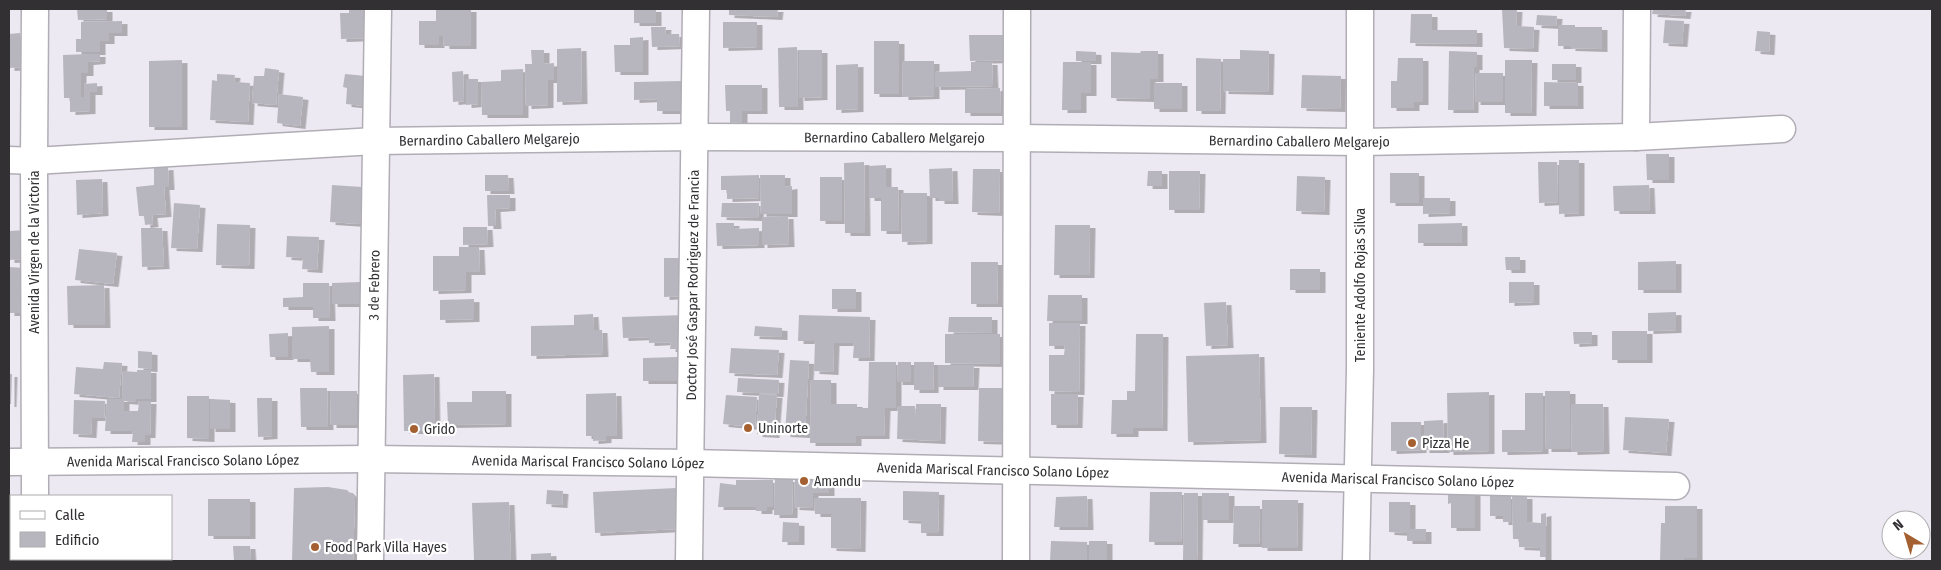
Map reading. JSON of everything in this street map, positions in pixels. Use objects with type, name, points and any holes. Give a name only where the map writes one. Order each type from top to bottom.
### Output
[{"type":"street","name":"Avenida Virgen de la Victoria","points":[[35,9],[21,160],[35,495]]},
{"type":"street","name":"3 de Febrero","points":[[370,561],[378,9]]},
{"type":"street","name":"Doctor José Gaspar Rodriguez de Francia","points":[[689,561],[696,9]]},
{"type":"street","points":[[1016,561],[1018,470],[1017,9]]},
{"type":"street","name":"Teniente Adolfo Rojas Silva","points":[[1356,561],[1355,516],[1358,478],[1360,369],[1360,9]]},
{"type":"street","points":[[1636,9],[1636,137]]},
{"type":"street","name":"Bernardino Caballero Melgarejo","points":[[21,160],[376,141],[695,137],[1360,142],[1636,137],[1782,129]]},
{"type":"street","name":"Avenida Mariscal Francisco Solano López","points":[[9,462],[370,458],[1018,470],[1676,486]]},
{"type":"building","points":[[77,9],[107,9],[107,19],[78,20]]},
{"type":"building","points":[[349,9],[366,9],[370,38],[341,39],[340,13],[349,13]]},
{"type":"building","points":[[436,9],[471,9],[471,46],[444,46],[443,36],[439,36],[439,45],[419,45],[419,21],[436,21]]},
{"type":"building","points":[[634,9],[656,9],[656,23],[634,23]]},
{"type":"building","points":[[729,9],[778,9],[777,17],[729,15]]},
{"type":"building","points":[[1502,9],[1517,9],[1516,26],[1534,27],[1533,49],[1504,48]]},
{"type":"building","points":[[1653,9],[1686,9],[1685,16],[1652,14]]},
{"type":"building","points":[[1411,14],[1432,14],[1432,30],[1477,30],[1477,44],[1410,43]]},
{"type":"building","points":[[1537,15],[1557,16],[1556,26],[1536,25]]},
{"type":"building","points":[[1665,20],[1684,21],[1682,44],[1663,43]]},
{"type":"building","points":[[122,21],[122,33],[109,33],[109,41],[100,41],[100,52],[76,52],[76,39],[81,39],[81,22]]},
{"type":"building","points":[[723,22],[757,22],[757,47],[723,48]]},
{"type":"building","points":[[1558,25],[1602,27],[1602,49],[1558,46]]},
{"type":"building","points":[[651,27],[666,27],[665,34],[679,34],[680,46],[652,47]]},
{"type":"building","points":[[1757,31],[1770,32],[1769,52],[1755,51]]},
{"type":"building","points":[[20,33],[21,46],[26,46],[26,67],[9,68],[9,34]]},
{"type":"building","points":[[969,35],[1006,35],[1006,60],[970,61]]},
{"type":"building","points":[[643,37],[643,72],[615,72],[614,45],[630,45],[630,38]]},
{"type":"building","points":[[874,41],[899,41],[899,94],[874,94]]},
{"type":"building","points":[[797,47],[798,107],[779,107],[778,48]]},
{"type":"building","points":[[581,48],[582,101],[557,102],[557,49]]},
{"type":"building","points":[[531,50],[544,50],[544,64],[554,63],[554,80],[548,80],[548,105],[526,106],[525,64],[532,64]]},
{"type":"building","points":[[799,50],[822,50],[822,97],[799,98]]},
{"type":"building","points":[[1240,50],[1269,51],[1268,92],[1223,91],[1223,59],[1240,59]]},
{"type":"building","points":[[1076,51],[1096,52],[1096,61],[1076,61]]},
{"type":"building","points":[[1141,51],[1158,51],[1158,79],[1150,79],[1150,99],[1111,98],[1111,52],[1140,53]]},
{"type":"building","points":[[1449,51],[1477,52],[1477,67],[1474,67],[1473,110],[1448,110]]},
{"type":"building","points":[[100,54],[100,61],[88,62],[88,73],[81,73],[81,97],[84,97],[84,84],[97,83],[97,92],[90,92],[90,111],[70,112],[70,98],[64,98],[63,55]]},
{"type":"building","points":[[1196,58],[1221,59],[1220,111],[1196,111]]},
{"type":"building","points":[[1398,58],[1423,58],[1423,102],[1414,102],[1414,108],[1391,108],[1391,81],[1397,81]]},
{"type":"building","points":[[182,60],[182,127],[149,127],[149,61]]},
{"type":"building","points":[[1505,60],[1532,60],[1531,113],[1505,113]]},
{"type":"building","points":[[902,61],[934,61],[934,96],[903,97]]},
{"type":"building","points":[[971,62],[992,62],[993,86],[935,87],[935,72],[971,71]]},
{"type":"building","points":[[1063,62],[1091,62],[1091,93],[1081,93],[1081,110],[1062,110]]},
{"type":"building","points":[[858,64],[858,109],[836,110],[836,65]]},
{"type":"building","points":[[1552,64],[1576,64],[1576,80],[1552,80]]},
{"type":"building","points":[[265,68],[279,70],[276,105],[252,103],[254,76],[264,76]]},
{"type":"building","points":[[523,69],[523,115],[482,115],[481,82],[501,81],[501,70]]},
{"type":"building","points":[[463,71],[464,101],[453,102],[452,72]]},
{"type":"building","points":[[1476,73],[1503,73],[1503,102],[1475,102]]},
{"type":"building","points":[[217,74],[235,75],[234,82],[250,83],[248,122],[210,120],[212,80],[217,81]]},
{"type":"building","points":[[345,74],[366,76],[365,106],[346,104],[347,88],[343,87]]},
{"type":"building","points":[[1302,75],[1341,76],[1340,109],[1301,108]]},
{"type":"building","points":[[466,79],[478,79],[478,104],[466,105]]},
{"type":"building","points":[[681,81],[681,111],[657,111],[657,99],[634,100],[634,82]]},
{"type":"building","points":[[1544,82],[1578,83],[1578,106],[1544,106]]},
{"type":"building","points":[[1154,83],[1182,83],[1182,109],[1154,109]]},
{"type":"building","points":[[725,85],[762,85],[762,111],[742,111],[742,122],[730,123],[730,111],[726,111]]},
{"type":"building","points":[[1000,88],[1001,113],[965,113],[965,89]]},
{"type":"building","points":[[279,94],[303,97],[300,126],[277,123]]},
{"type":"building","points":[[1646,154],[1669,154],[1669,180],[1647,180]]},
{"type":"building","points":[[1559,160],[1579,160],[1579,213],[1559,214]]},
{"type":"building","points":[[864,162],[865,233],[845,233],[844,163]]},
{"type":"building","points":[[1538,162],[1557,162],[1558,202],[1539,203]]},
{"type":"building","points":[[886,165],[886,187],[898,187],[899,231],[881,231],[881,198],[869,198],[869,166]]},
{"type":"building","points":[[168,167],[169,187],[164,187],[166,214],[152,215],[153,224],[145,225],[144,216],[139,216],[136,187],[154,185],[154,168]]},
{"type":"building","points":[[952,168],[953,201],[939,201],[939,198],[930,198],[929,169]]},
{"type":"building","points":[[973,169],[1000,169],[999,213],[972,212]]},
{"type":"building","points":[[1148,171],[1162,171],[1162,186],[1147,186]]},
{"type":"building","points":[[1169,171],[1200,171],[1199,210],[1169,210]]},
{"type":"building","points":[[1390,173],[1419,173],[1419,203],[1390,203]]},
{"type":"building","points":[[485,175],[508,175],[509,191],[485,191]]},
{"type":"building","points":[[759,175],[759,198],[727,199],[727,190],[721,190],[721,176]]},
{"type":"building","points":[[760,175],[785,175],[785,187],[792,186],[792,214],[761,214]]},
{"type":"building","points":[[1297,176],[1325,177],[1324,212],[1296,211]]},
{"type":"building","points":[[820,177],[842,177],[842,221],[820,221]]},
{"type":"building","points":[[102,179],[103,213],[77,215],[76,180]]},
{"type":"building","points":[[332,185],[362,187],[360,224],[330,222]]},
{"type":"building","points":[[1649,185],[1650,211],[1614,211],[1613,186]]},
{"type":"building","points":[[901,193],[927,193],[927,241],[902,242]]},
{"type":"building","points":[[487,195],[510,195],[510,208],[495,209],[496,226],[488,226]]},
{"type":"building","points":[[1423,198],[1450,198],[1450,213],[1423,214]]},
{"type":"building","points":[[174,203],[200,205],[197,249],[171,248]]},
{"type":"building","points":[[722,203],[759,203],[758,218],[721,217]]},
{"type":"building","points":[[788,216],[789,244],[762,245],[762,217]]},
{"type":"building","points":[[716,223],[734,223],[734,229],[759,228],[759,245],[717,246]]},
{"type":"building","points":[[1462,223],[1462,243],[1418,243],[1418,224]]},
{"type":"building","points":[[217,224],[250,225],[249,266],[216,265]]},
{"type":"building","points":[[1055,225],[1090,225],[1089,275],[1054,275]]},
{"type":"building","points":[[463,227],[487,227],[488,244],[463,245]]},
{"type":"building","points":[[141,228],[162,228],[164,266],[142,267]]},
{"type":"building","points":[[28,230],[30,259],[9,260],[9,231]]},
{"type":"building","points":[[287,236],[319,237],[317,270],[302,269],[303,258],[286,257]]},
{"type":"building","points":[[459,247],[479,247],[480,272],[466,272],[466,290],[433,291],[433,256],[459,256]]},
{"type":"building","points":[[79,249],[117,253],[113,284],[75,280]]},
{"type":"building","points":[[1505,257],[1520,257],[1520,270],[1506,270]]},
{"type":"building","points":[[664,258],[682,258],[682,296],[664,297]]},
{"type":"building","points":[[1676,261],[1676,290],[1638,290],[1638,262]]},
{"type":"building","points":[[971,262],[998,262],[997,304],[971,304]]},
{"type":"building","points":[[9,267],[25,268],[28,313],[9,313]]},
{"type":"building","points":[[1290,269],[1320,269],[1320,290],[1290,290]]},
{"type":"building","points":[[361,282],[361,304],[332,304],[332,283]]},
{"type":"building","points":[[1509,282],[1534,282],[1534,302],[1509,303]]},
{"type":"building","points":[[303,283],[329,283],[330,318],[313,318],[313,307],[283,307],[283,298],[303,297]]},
{"type":"building","points":[[104,285],[105,325],[68,325],[67,286]]},
{"type":"building","points":[[832,289],[856,289],[856,309],[832,309]]},
{"type":"building","points":[[1048,295],[1082,295],[1082,321],[1047,321]]},
{"type":"building","points":[[474,299],[474,319],[440,320],[440,300]]},
{"type":"building","points":[[1226,302],[1228,345],[1206,346],[1204,303]]},
{"type":"building","points":[[1676,312],[1676,330],[1648,331],[1648,313]]},
{"type":"building","points":[[593,314],[594,330],[602,330],[603,354],[531,356],[531,326],[574,325],[574,315]]},
{"type":"building","points":[[685,315],[685,349],[670,349],[671,342],[649,343],[649,337],[623,338],[622,317]]},
{"type":"building","points":[[799,315],[870,317],[869,358],[853,358],[854,343],[834,343],[833,372],[814,371],[815,341],[798,341]]},
{"type":"building","points":[[949,317],[992,317],[992,333],[948,332]]},
{"type":"building","points":[[1049,323],[1080,323],[1079,392],[1049,391],[1049,355],[1064,355],[1065,346],[1049,346]]},
{"type":"building","points":[[329,326],[329,372],[311,372],[310,359],[292,359],[292,327]]},
{"type":"building","points":[[755,326],[782,328],[782,337],[754,336]]},
{"type":"building","points":[[1612,331],[1647,331],[1647,360],[1612,360]]},
{"type":"building","points":[[1573,332],[1592,332],[1592,343],[1574,344]]},
{"type":"building","points":[[288,333],[288,357],[270,357],[269,334]]},
{"type":"building","points":[[945,334],[1000,334],[1000,364],[945,363]]},
{"type":"building","points":[[1136,334],[1163,334],[1162,428],[1133,428],[1133,434],[1111,434],[1112,400],[1127,400],[1127,391],[1135,391]]},
{"type":"building","points":[[731,348],[779,350],[777,375],[729,373]]},
{"type":"building","points":[[138,351],[152,352],[152,369],[138,368]]},
{"type":"building","points":[[1259,354],[1261,440],[1188,442],[1186,356]]},
{"type":"building","points":[[677,357],[678,362],[687,362],[687,372],[678,372],[678,381],[643,381],[643,358]]},
{"type":"building","points":[[790,360],[809,361],[805,435],[785,434]]},
{"type":"building","points":[[104,362],[122,363],[119,398],[74,394],[76,367],[103,369]]},
{"type":"building","points":[[869,362],[896,362],[896,408],[885,408],[884,436],[856,436],[856,443],[810,443],[811,380],[831,380],[831,404],[857,404],[857,408],[868,408]]},
{"type":"building","points":[[898,362],[911,362],[911,382],[897,382]]},
{"type":"building","points":[[914,362],[934,362],[933,390],[914,390]]},
{"type":"building","points":[[938,365],[974,365],[973,387],[938,387]]},
{"type":"building","points":[[137,370],[151,370],[151,399],[136,399],[136,402],[124,401],[124,411],[138,411],[139,401],[151,401],[150,435],[145,435],[145,442],[132,442],[133,431],[105,431],[107,399],[122,399],[123,371],[137,372]]},
{"type":"building","points":[[9,374],[12,374],[11,404],[9,404]]},
{"type":"building","points":[[434,374],[435,431],[404,431],[403,375]]},
{"type":"building","points":[[738,378],[779,380],[778,394],[737,392]]},
{"type":"building","points":[[300,388],[327,388],[328,427],[301,427]]},
{"type":"building","points":[[979,388],[1014,388],[1013,442],[978,441]]},
{"type":"building","points":[[330,391],[357,391],[357,425],[331,425]]},
{"type":"building","points":[[472,391],[506,391],[506,424],[448,425],[447,402],[472,402]]},
{"type":"building","points":[[1545,391],[1570,391],[1570,449],[1546,449]]},
{"type":"building","points":[[1489,392],[1489,451],[1448,452],[1447,393]]},
{"type":"building","points":[[616,393],[617,436],[606,436],[606,440],[593,441],[593,436],[586,436],[586,394]]},
{"type":"building","points":[[1525,393],[1543,393],[1543,451],[1502,452],[1502,430],[1525,430]]},
{"type":"building","points":[[759,394],[777,395],[774,435],[757,434]]},
{"type":"building","points":[[1051,394],[1078,394],[1077,425],[1051,425]]},
{"type":"building","points":[[726,395],[757,397],[755,427],[723,424]]},
{"type":"building","points":[[187,396],[209,396],[209,439],[187,438]]},
{"type":"building","points":[[257,398],[272,398],[272,436],[258,437]]},
{"type":"building","points":[[210,399],[230,400],[230,429],[210,429]]},
{"type":"building","points":[[74,400],[105,401],[104,418],[92,418],[91,435],[73,434]]},
{"type":"building","points":[[916,404],[941,404],[940,441],[897,439],[898,406],[915,406],[916,418]]},
{"type":"building","points":[[1571,404],[1603,404],[1604,451],[1572,452]]},
{"type":"building","points":[[1280,407],[1312,407],[1311,455],[1279,454]]},
{"type":"building","points":[[1625,417],[1669,419],[1666,453],[1623,450]]},
{"type":"building","points":[[1443,420],[1444,450],[1424,450],[1424,421]]},
{"type":"building","points":[[1391,422],[1421,422],[1421,450],[1391,451]]},
{"type":"building","points":[[775,479],[793,479],[792,515],[774,515]]},
{"type":"building","points":[[795,479],[829,479],[829,493],[813,493],[813,508],[794,507]]},
{"type":"building","points":[[736,480],[773,480],[773,507],[767,507],[767,511],[756,511],[756,507],[718,507],[720,483],[736,485]]},
{"type":"building","points":[[328,487],[347,490],[355,498],[353,561],[292,561],[294,488]]},
{"type":"building","points":[[676,488],[678,529],[595,533],[593,492]]},
{"type":"building","points":[[547,490],[563,491],[562,505],[546,504]]},
{"type":"building","points":[[903,491],[939,492],[938,533],[921,533],[921,521],[903,520]]},
{"type":"building","points":[[1150,492],[1182,492],[1181,542],[1149,542]]},
{"type":"building","points":[[1448,492],[1475,492],[1475,528],[1451,528],[1451,503],[1448,504]]},
{"type":"building","points":[[1184,493],[1198,493],[1197,561],[1183,561]]},
{"type":"building","points":[[1202,493],[1229,493],[1229,520],[1202,520]]},
{"type":"building","points":[[1087,496],[1088,527],[1054,527],[1056,497]]},
{"type":"building","points":[[1490,496],[1511,496],[1511,522],[1503,522],[1503,516],[1490,516]]},
{"type":"building","points":[[1512,496],[1527,496],[1527,522],[1541,523],[1541,514],[1546,513],[1546,557],[1540,557],[1540,548],[1519,547],[1519,539],[1513,539]]},
{"type":"building","points":[[814,498],[861,498],[860,549],[831,548],[831,514],[815,514]]},
{"type":"building","points":[[208,499],[250,499],[250,536],[208,536]]},
{"type":"building","points":[[1262,500],[1298,500],[1297,548],[1262,548]]},
{"type":"building","points":[[509,502],[511,561],[474,561],[472,503]]},
{"type":"building","points":[[1389,502],[1410,502],[1410,529],[1426,529],[1426,541],[1407,541],[1407,533],[1389,532]]},
{"type":"building","points":[[1234,506],[1260,506],[1259,544],[1233,544]]},
{"type":"building","points":[[1665,506],[1697,506],[1697,558],[1684,558],[1684,561],[1660,561],[1661,523],[1665,523]]},
{"type":"building","points":[[783,522],[799,523],[799,542],[782,542]]},
{"type":"building","points":[[1051,541],[1087,542],[1087,561],[1050,561]]},
{"type":"building","points":[[1089,541],[1107,541],[1107,561],[1089,561]]},
{"type":"building","points":[[233,546],[250,546],[251,561],[234,561]]},
{"type":"building","points":[[551,553],[551,561],[531,561],[531,554]]},
{"type":"building","points":[[67,560],[122,560],[122,561]]},
{"type":"place","name":"Uninorte","points":[[748,428]]},
{"type":"place","name":"Grido","points":[[414,429]]},
{"type":"place","name":"Pizza He","points":[[1412,443]]},
{"type":"place","name":"Amandu","points":[[804,481]]},
{"type":"place","name":"Food Park Villa Hayes","points":[[315,547]]}]
